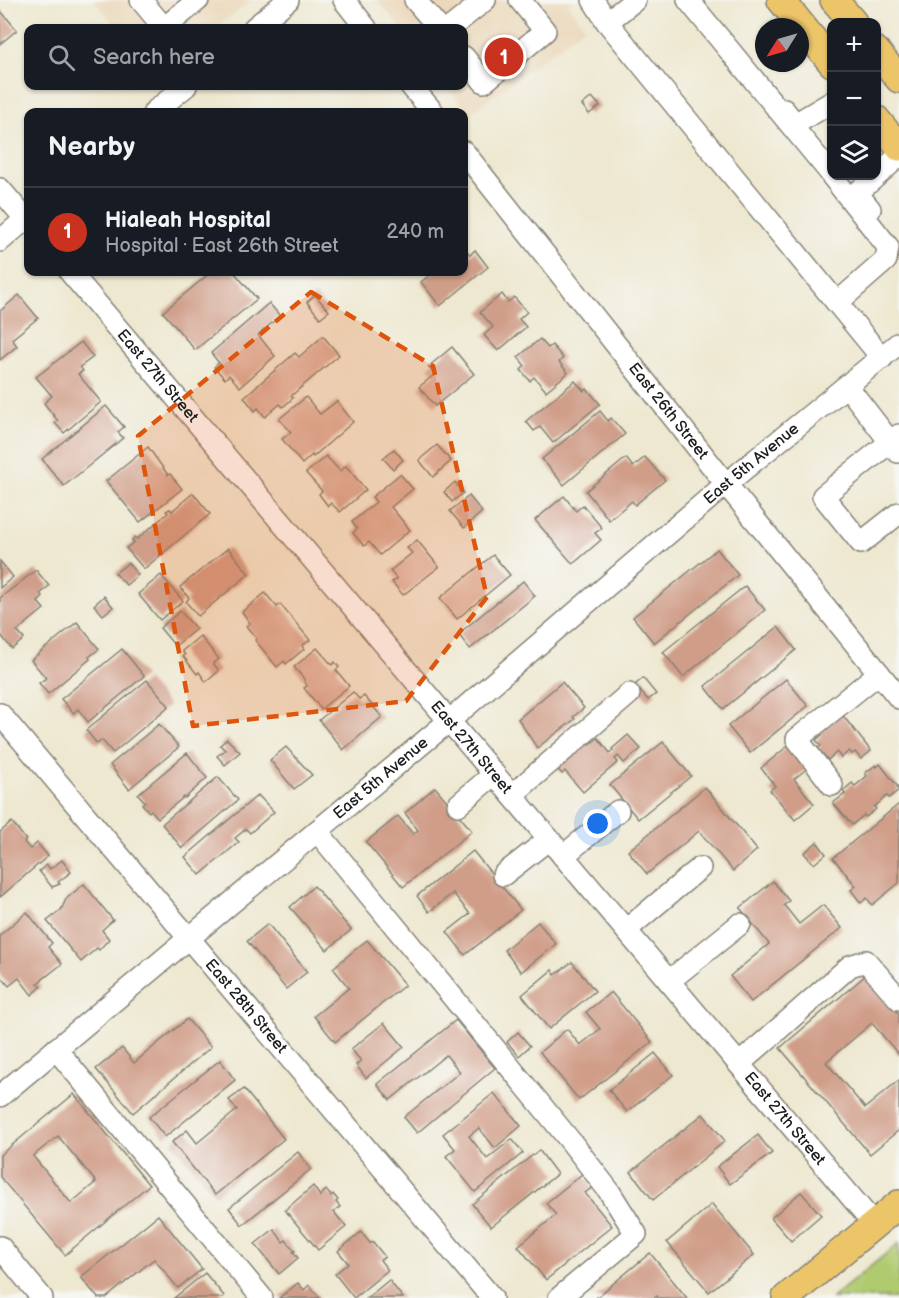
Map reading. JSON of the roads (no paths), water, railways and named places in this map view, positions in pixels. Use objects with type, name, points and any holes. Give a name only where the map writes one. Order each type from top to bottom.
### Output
[{"type":"main road","points":[[782,0],[827,58]]},
{"type":"main road","points":[[834,0],[850,18]]},
{"type":"main road","points":[[881,57],[899,79]]},
{"type":"main road","points":[[881,125],[899,147]]},
{"type":"main road","points":[[786,1298],[899,1204]]},
{"type":"street","points":[[141,0],[161,24]]},
{"type":"street","points":[[169,24],[198,0]]},
{"type":"street","points":[[259,24],[288,0]]},
{"type":"street","points":[[344,0],[363,24]]},
{"type":"street","points":[[415,0],[436,24]]},
{"type":"street","points":[[455,24],[485,0]]},
{"type":"street","points":[[468,62],[484,82],[545,30],[520,0]]},
{"type":"street","points":[[593,0],[607,22],[882,357]]},
{"type":"street","points":[[607,22],[635,0]]},
{"type":"street","points":[[690,0],[795,124],[827,104]]},
{"type":"street","points":[[690,0],[827,170]]},
{"type":"street","points":[[159,108],[181,90]]},
{"type":"street","points":[[414,90],[430,108]]},
{"type":"street","points":[[899,156],[857,192],[899,244]]},
{"type":"street","name":"East 26th Street","points":[[468,157],[726,484],[899,698]]},
{"type":"street","points":[[835,180],[888,247],[886,260],[837,303]]},
{"type":"street","points":[[0,189],[24,215]]},
{"type":"street","points":[[0,241],[24,222]]},
{"type":"street","name":"East 27th Street","points":[[73,276],[874,1224]]},
{"type":"street","name":"East 5th Avenue","points":[[0,1096],[449,721],[726,484],[899,343]]},
{"type":"street","points":[[847,386],[896,443],[823,496],[861,543],[899,513]]},
{"type":"street","points":[[832,785],[797,739],[879,673]]},
{"type":"street","points":[[512,795],[629,694]]},
{"type":"street","name":"East 28th Street","points":[[0,714],[492,1298]]},
{"type":"street","points":[[458,805],[494,774]]},
{"type":"street","points":[[563,856],[618,811]]},
{"type":"street","points":[[317,831],[578,1151],[609,1191],[636,1234],[559,1298]]},
{"type":"street","points":[[503,875],[549,839]]},
{"type":"street","points":[[626,930],[700,868]]},
{"type":"street","points":[[669,981],[740,924]]},
{"type":"street","points":[[739,1064],[850,966],[866,961],[899,999]]},
{"type":"street","points":[[56,1048],[262,1298]]},
{"type":"street","points":[[0,1247],[42,1298]]},
{"type":"place","name":"Hialeah Hospital","points":[[504,57]]}]
